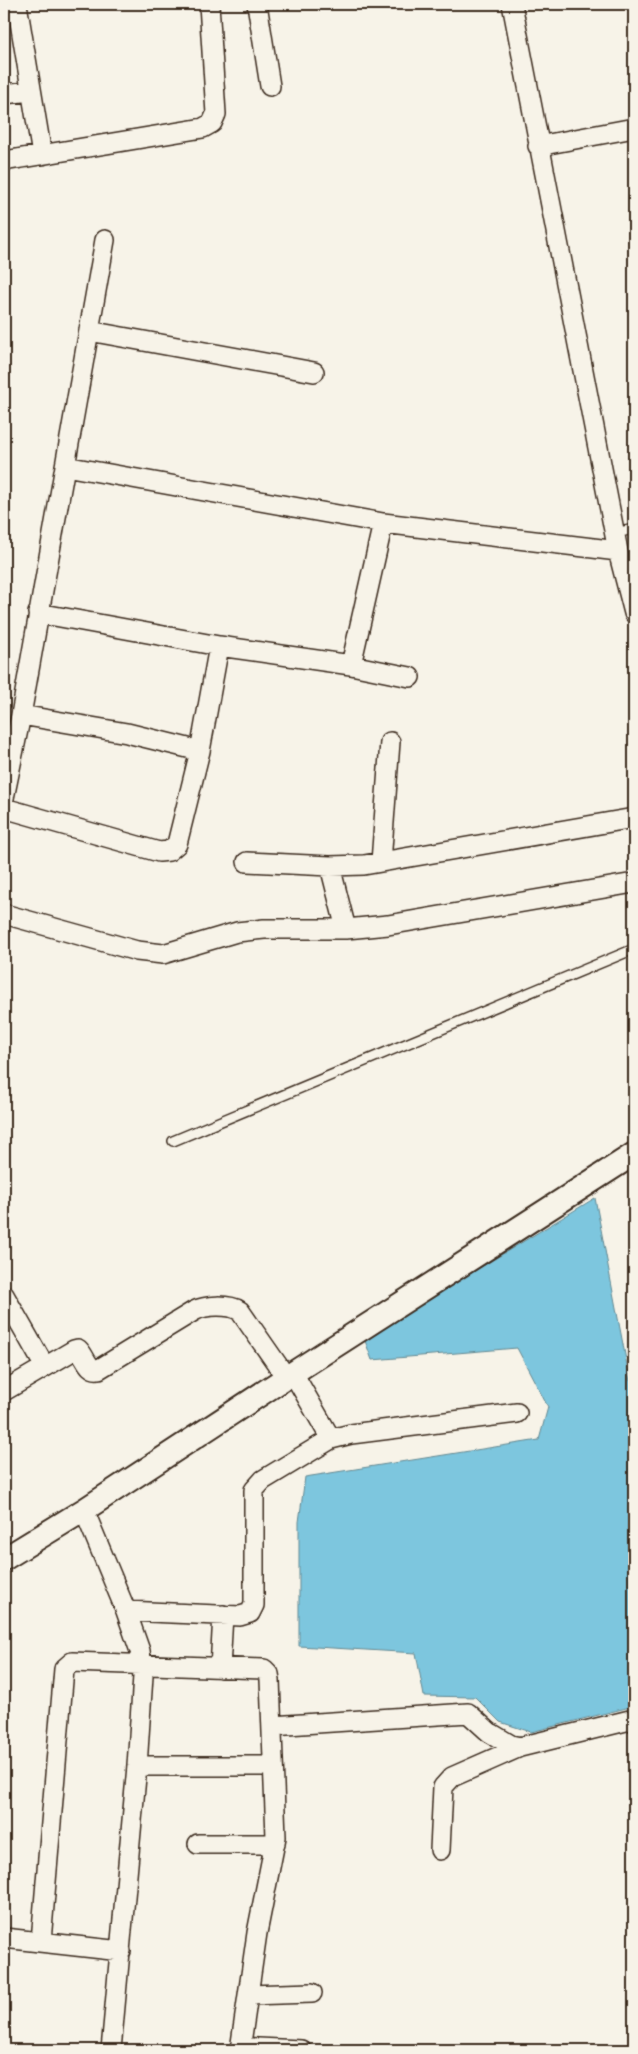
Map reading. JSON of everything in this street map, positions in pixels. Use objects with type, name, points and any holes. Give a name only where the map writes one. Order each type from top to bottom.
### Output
[{"type":"street","points":[[17,4],[42,155]]},
{"type":"street","points":[[4,161],[203,128],[212,123],[216,114],[209,4]]},
{"type":"street","points":[[257,4],[270,86]]},
{"type":"street","points":[[512,4],[618,551],[634,613]]},
{"type":"street","points":[[4,94],[31,91]]},
{"type":"street","points":[[538,146],[634,128]]},
{"type":"street","points":[[4,798],[21,715],[105,240]]},
{"type":"street","points":[[89,331],[314,372]]},
{"type":"street","points":[[65,466],[383,523],[618,551]]},
{"type":"street","points":[[351,665],[383,523]]},
{"type":"street","points":[[38,613],[219,646],[351,665],[410,677]]},
{"type":"street","points":[[4,808],[159,852],[169,851],[177,844],[200,751],[219,646]]},
{"type":"street","points":[[21,715],[127,733],[200,751]]},
{"type":"street","points":[[381,862],[390,742]]},
{"type":"street","points":[[247,862],[330,866],[364,865],[634,818]]},
{"type":"street","points":[[330,866],[346,929]]},
{"type":"street","points":[[4,914],[137,951],[163,954],[237,932],[264,929],[346,929],[388,925],[634,883]]},
{"type":"street","points":[[4,1559],[84,1510],[289,1375],[634,1154]]},
{"type":"street","points":[[4,1295],[45,1367]]},
{"type":"street","points":[[4,1391],[74,1350],[78,1349],[90,1368],[99,1369],[194,1311],[201,1308],[233,1308],[240,1311],[289,1375],[331,1439]]},
{"type":"street","points":[[126,1611],[223,1616],[240,1616],[250,1613],[254,1605],[254,1490],[258,1484],[331,1439],[351,1434],[517,1413]]},
{"type":"street","points":[[84,1510],[126,1611],[140,1651],[142,1665],[137,1766],[111,2050]]},
{"type":"street","points":[[220,1668],[223,1616]]},
{"type":"street","points":[[41,1941],[64,1669],[72,1662],[264,1670],[269,1674],[276,1824],[275,1844],[256,1932],[240,2048],[301,2050]]},
{"type":"street","points":[[272,1726],[468,1713],[489,1732],[511,1745],[520,1747]]},
{"type":"street","points":[[440,1850],[443,1787],[446,1781],[520,1747],[634,1719]]},
{"type":"street","points":[[137,1766],[273,1766]]},
{"type":"street","points":[[198,1844],[275,1844]]},
{"type":"street","points":[[4,1938],[121,1950]]},
{"type":"street","points":[[248,1995],[312,1993]]},
{"type":"lane","points":[[615,533],[634,529]]},
{"type":"lane","points":[[173,1142],[634,949]]},
{"type":"water","points":[[595,1198],[630,1381],[634,1381],[634,1706],[531,1732],[500,1722],[475,1697],[424,1696],[416,1653],[299,1646],[299,1522],[305,1477],[539,1440],[548,1407],[517,1348],[372,1360],[364,1338]]}]
